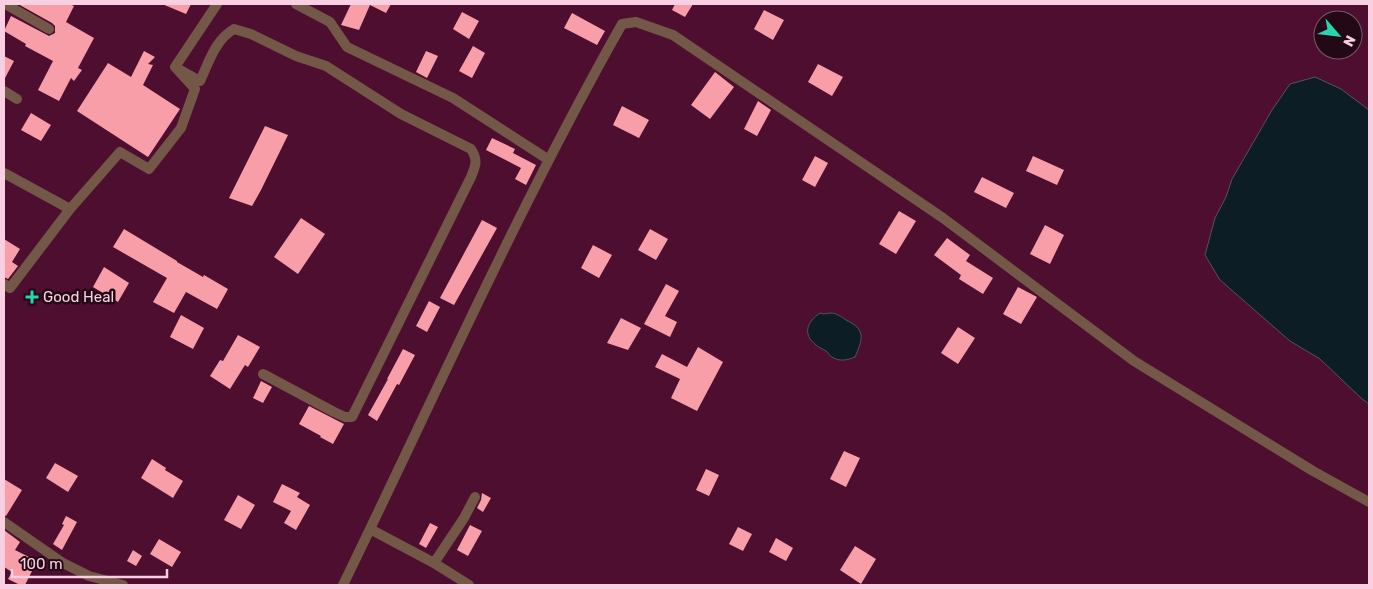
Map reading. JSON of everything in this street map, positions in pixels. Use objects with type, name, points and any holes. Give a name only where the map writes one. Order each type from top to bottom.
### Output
[{"type":"street","points":[[5,4],[49,29]]},
{"type":"street","points":[[175,66],[217,4]]},
{"type":"street","points":[[296,4],[330,22],[347,47],[453,98],[549,160]]},
{"type":"street","points":[[342,585],[549,160],[622,24],[636,22],[673,35],[943,218],[1134,361],[1313,471],[1369,502]]},
{"type":"street","points":[[175,66],[200,81],[216,45],[225,34],[234,29],[251,34],[296,56],[326,66],[401,114],[471,149],[476,156],[475,168],[471,177],[352,417],[345,417],[334,412],[263,374]]},
{"type":"street","points":[[4,284],[10,288],[70,209],[120,152],[149,169],[181,128],[195,89],[175,66]]},
{"type":"street","points":[[4,91],[17,99]]},
{"type":"street","points":[[4,173],[70,209]]},
{"type":"street","points":[[434,563],[464,518],[475,497]]},
{"type":"street","points":[[4,522],[63,563],[89,576],[123,585]]},
{"type":"street","points":[[370,529],[434,563],[469,585]]},
{"type":"water","points":[[1315,77],[1341,89],[1369,110],[1369,404],[1320,359],[1290,341],[1220,280],[1205,255],[1215,218],[1226,197],[1232,179],[1272,110],[1290,84]]},
{"type":"water","points":[[820,313],[837,314],[857,327],[860,331],[861,340],[855,357],[844,360],[835,359],[812,341],[808,332],[809,324]]},
{"type":"building","points":[[18,4],[69,4],[74,6],[66,22],[94,38],[78,68],[82,70],[74,81],[71,78],[59,101],[38,90],[53,61],[25,46],[26,44],[4,31],[11,16],[49,36],[55,33],[55,26]]},
{"type":"building","points":[[162,4],[191,4],[186,14]]},
{"type":"building","points":[[351,4],[391,4],[386,13],[370,5],[359,30],[341,25]]},
{"type":"building","points":[[675,4],[693,4],[685,17],[672,10]]},
{"type":"building","points":[[764,10],[784,20],[773,40],[754,29]]},
{"type":"building","points":[[462,12],[479,21],[469,39],[453,29]]},
{"type":"building","points":[[572,13],[605,31],[597,45],[564,28]]},
{"type":"building","points":[[473,46],[485,53],[472,78],[459,71]]},
{"type":"building","points":[[144,51],[155,57],[148,64],[153,65],[143,85],[180,109],[148,157],[77,111],[108,63],[131,77]]},
{"type":"building","points":[[426,51],[438,56],[427,78],[416,72]]},
{"type":"building","points":[[4,56],[14,61],[4,80]]},
{"type":"building","points":[[818,64],[843,77],[832,96],[808,82]]},
{"type":"building","points":[[715,72],[734,87],[710,119],[691,105]]},
{"type":"building","points":[[758,101],[771,110],[757,136],[744,129]]},
{"type":"building","points":[[622,106],[649,120],[639,138],[613,125]]},
{"type":"building","points":[[31,113],[51,125],[41,141],[21,130]]},
{"type":"building","points":[[265,126],[288,135],[252,206],[229,198]]},
{"type":"building","points":[[492,138],[515,149],[513,153],[536,165],[526,185],[515,179],[521,168],[486,150]]},
{"type":"building","points":[[815,156],[828,163],[815,187],[802,180]]},
{"type":"building","points":[[1033,156],[1064,170],[1057,185],[1026,171]]},
{"type":"building","points":[[982,177],[1014,193],[1006,208],[974,192]]},
{"type":"building","points":[[899,211],[916,221],[896,254],[879,244]]},
{"type":"building","points":[[301,218],[325,234],[298,274],[274,257]]},
{"type":"building","points":[[482,220],[497,228],[454,305],[440,298]]},
{"type":"building","points":[[1045,225],[1064,235],[1050,264],[1030,254]]},
{"type":"building","points":[[124,229],[203,277],[204,275],[228,289],[217,309],[186,292],[174,313],[153,302],[167,278],[113,247]]},
{"type":"building","points":[[650,229],[668,239],[656,260],[638,250]]},
{"type":"building","points":[[947,238],[970,255],[966,261],[993,278],[983,294],[959,279],[961,275],[934,255]]},
{"type":"building","points":[[4,239],[20,249],[12,262],[18,266],[8,279],[4,277]]},
{"type":"building","points":[[593,245],[612,255],[599,278],[581,268]]},
{"type":"building","points":[[104,267],[129,283],[118,302],[93,287]]},
{"type":"building","points":[[666,284],[679,291],[665,316],[677,322],[670,337],[644,324]]},
{"type":"building","points":[[1018,287],[1037,297],[1021,324],[1003,314]]},
{"type":"building","points":[[429,301],[440,307],[427,332],[416,326]]},
{"type":"building","points":[[181,315],[204,328],[193,349],[170,337]]},
{"type":"building","points":[[621,318],[641,328],[628,350],[607,343]]},
{"type":"building","points":[[958,327],[975,338],[958,364],[941,353]]},
{"type":"building","points":[[238,335],[260,347],[248,367],[245,365],[230,389],[210,376],[220,360],[223,361]]},
{"type":"building","points":[[698,347],[723,362],[697,411],[671,398],[680,379],[655,367],[662,354],[687,367]]},
{"type":"building","points":[[403,349],[415,355],[377,421],[368,415]]},
{"type":"building","points":[[261,381],[272,387],[263,403],[253,398]]},
{"type":"building","points":[[309,406],[344,424],[333,444],[299,424]]},
{"type":"building","points":[[844,451],[860,458],[846,487],[830,479]]},
{"type":"building","points":[[152,459],[183,481],[173,498],[141,478]]},
{"type":"building","points":[[55,463],[78,476],[68,492],[46,478]]},
{"type":"building","points":[[706,469],[719,475],[709,496],[696,490]]},
{"type":"building","points":[[4,479],[22,490],[6,516],[4,515]]},
{"type":"building","points":[[282,484],[300,493],[297,497],[310,505],[296,530],[284,523],[291,511],[273,502]]},
{"type":"building","points":[[482,493],[491,498],[483,512],[477,508]]},
{"type":"building","points":[[238,495],[255,505],[241,529],[224,520]]},
{"type":"building","points":[[66,516],[77,522],[62,550],[53,544],[64,525],[62,524]]},
{"type":"building","points":[[430,523],[438,527],[426,548],[419,544]]},
{"type":"building","points":[[470,525],[482,531],[468,556],[457,550]]},
{"type":"building","points":[[738,527],[752,534],[743,551],[729,544]]},
{"type":"building","points":[[4,530],[20,542],[15,550],[37,561],[25,585],[20,585],[8,579],[12,572],[4,567]]},
{"type":"building","points":[[776,538],[793,548],[786,561],[769,552]]},
{"type":"building","points":[[159,539],[181,552],[172,567],[150,554]]},
{"type":"building","points":[[855,546],[876,559],[861,584],[840,570]]},
{"type":"building","points":[[133,550],[142,556],[136,566],[127,561]]},
{"type":"place","name":"Good Heal","points":[[32,297]]}]
